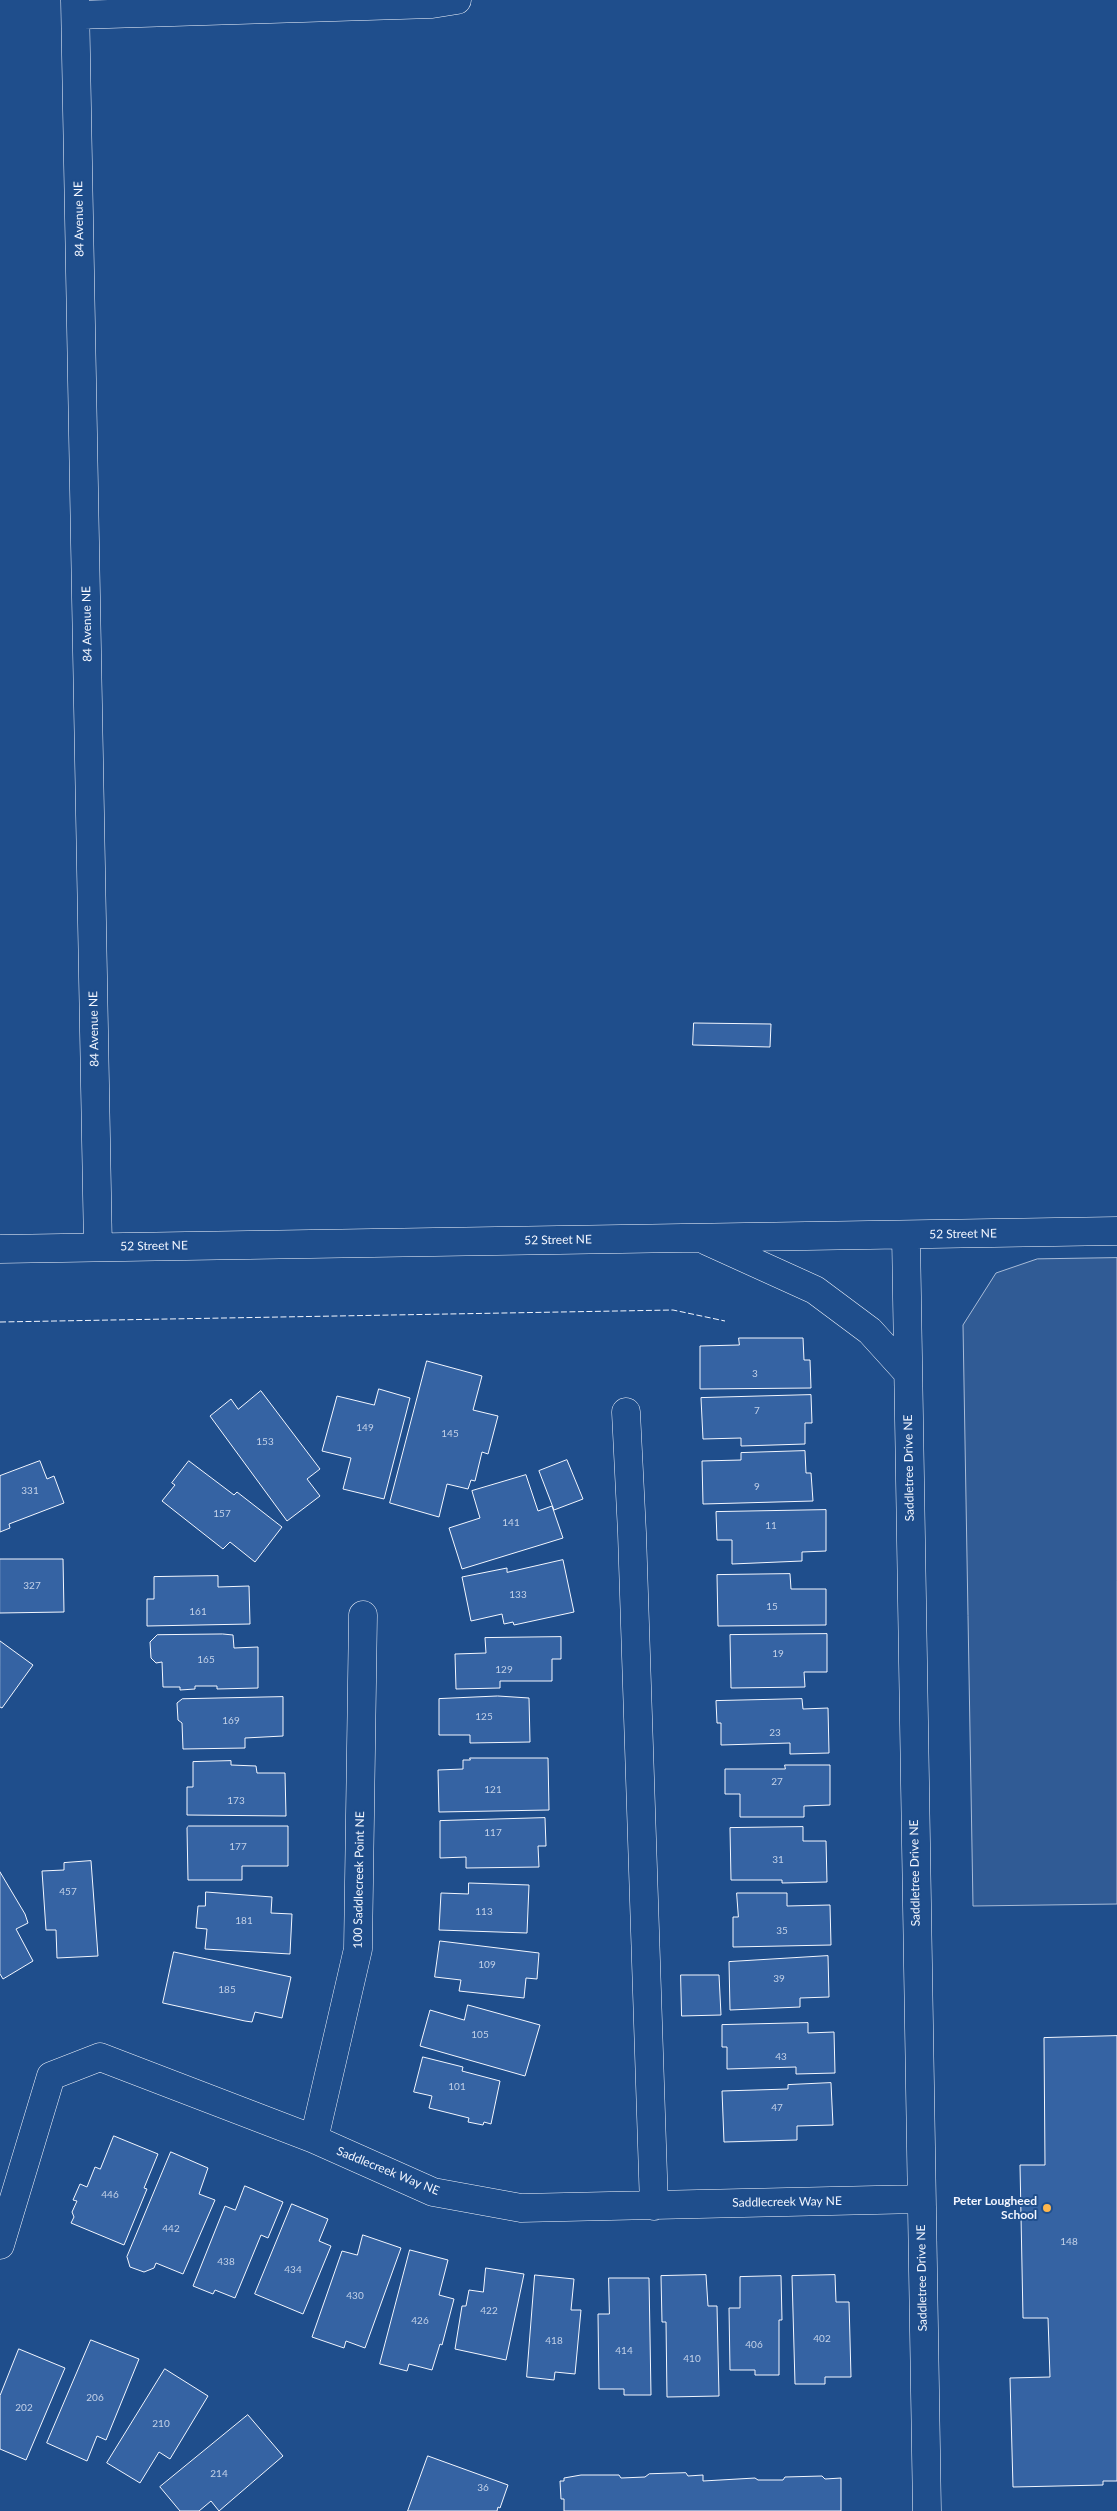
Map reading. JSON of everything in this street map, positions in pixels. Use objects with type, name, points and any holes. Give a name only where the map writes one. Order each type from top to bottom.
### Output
[{"type":"street","points":[[75,8],[432,4],[457,0]]},
{"type":"street","name":"84 Avenue NE","points":[[75,8],[98,1247]]},
{"type":"street","name":"52 Street NE","points":[[0,1249],[699,1237],[906,1236],[1117,1231]]},
{"type":"street","name":"Saddletree Drive NE","points":[[906,1236],[920,2199],[927,2511]]},
{"type":"street","points":[[699,1237],[815,1290],[870,1331],[908,1373]]},
{"type":"street","points":[[626,1412],[633,1543],[654,2206]]},
{"type":"street","name":"100 Saddlecreek Point NE","points":[[314,2140],[358,1949],[363,1615]]},
{"type":"street","name":"Saddlecreek Way NE","points":[[0,2245],[51,2076],[100,2057],[314,2140],[433,2192],[521,2208],[920,2199]]},
{"type":"shaded area","points":[[1117,1258],[1117,1904],[973,1906],[963,1325],[996,1273],[1037,1259]]},
{"type":"building","points":[[694,1023],[771,1024],[770,1047],[693,1045]]},
{"type":"building","points":[[739,1338],[803,1338],[804,1360],[810,1360],[811,1388],[700,1389],[700,1346],[739,1345]]},
{"type":"building","points":[[427,1361],[482,1376],[473,1410],[498,1416],[488,1454],[482,1452],[475,1481],[471,1480],[468,1489],[447,1484],[439,1517],[390,1503]]},
{"type":"building","points":[[379,1389],[410,1398],[384,1499],[343,1489],[351,1458],[322,1451],[337,1396],[374,1405]]},
{"type":"building","points":[[261,1391],[320,1469],[307,1479],[320,1496],[287,1521],[210,1416],[231,1399],[238,1409]]},
{"type":"building","points":[[811,1395],[812,1423],[805,1423],[805,1444],[741,1446],[741,1438],[703,1439],[701,1398]]},
{"type":"building","points":[[805,1451],[806,1473],[811,1473],[813,1501],[703,1504],[702,1461],[741,1460],[741,1453]]},
{"type":"building","points":[[567,1460],[583,1499],[554,1510],[539,1471]]},
{"type":"building","points":[[40,1461],[47,1479],[54,1476],[64,1503],[9,1524],[10,1528],[0,1532],[0,1476]]},
{"type":"building","points":[[189,1461],[234,1495],[237,1492],[282,1527],[255,1562],[230,1542],[223,1549],[162,1501],[175,1485],[172,1483]]},
{"type":"building","points":[[526,1475],[538,1511],[552,1506],[563,1538],[462,1569],[449,1528],[480,1518],[472,1491]]},
{"type":"building","points":[[826,1510],[826,1551],[802,1552],[802,1561],[732,1564],[732,1540],[717,1540],[716,1512]]},
{"type":"building","points":[[0,1559],[63,1559],[64,1612],[0,1613]]},
{"type":"building","points":[[563,1560],[574,1612],[514,1625],[513,1622],[504,1624],[502,1614],[471,1621],[462,1577],[507,1568],[507,1572]]},
{"type":"building","points":[[790,1574],[791,1589],[826,1589],[826,1625],[718,1626],[717,1575]]},
{"type":"building","points":[[218,1576],[218,1587],[249,1586],[250,1624],[147,1626],[147,1599],[154,1599],[154,1577]]},
{"type":"building","points":[[827,1634],[827,1672],[804,1672],[805,1687],[731,1688],[730,1635]]},
{"type":"building","points":[[157,1635],[233,1635],[234,1648],[258,1647],[258,1688],[217,1689],[217,1686],[195,1686],[195,1689],[180,1690],[180,1687],[163,1687],[162,1662],[156,1663],[151,1658],[150,1642]]},
{"type":"building","points":[[561,1637],[561,1659],[552,1659],[552,1681],[500,1681],[500,1688],[456,1689],[455,1654],[486,1653],[485,1638]]},
{"type":"building","points":[[0,1641],[33,1665],[2,1708],[0,1707]]},
{"type":"building","points":[[498,1696],[529,1698],[530,1742],[470,1743],[470,1735],[439,1735],[439,1699]]},
{"type":"building","points":[[283,1697],[283,1736],[245,1738],[245,1748],[183,1749],[182,1723],[178,1720],[177,1703],[182,1699]]},
{"type":"building","points":[[802,1699],[803,1709],[828,1708],[829,1753],[790,1754],[790,1743],[721,1745],[721,1723],[717,1723],[716,1701]]},
{"type":"building","points":[[470,1758],[548,1758],[549,1810],[439,1812],[438,1770],[463,1769],[463,1760],[470,1760]]},
{"type":"building","points":[[231,1761],[231,1765],[256,1766],[257,1773],[285,1773],[286,1816],[187,1815],[187,1787],[193,1787],[193,1762]]},
{"type":"building","points":[[785,1765],[830,1765],[830,1805],[804,1806],[804,1817],[740,1817],[740,1794],[725,1794],[725,1769],[785,1769]]},
{"type":"building","points":[[545,1818],[546,1846],[538,1846],[539,1867],[466,1868],[466,1857],[440,1858],[440,1821]]},
{"type":"building","points":[[189,1826],[288,1826],[288,1866],[242,1866],[242,1880],[188,1880],[187,1828]]},
{"type":"building","points":[[803,1827],[803,1841],[826,1841],[827,1882],[782,1883],[782,1880],[731,1880],[730,1828]]},
{"type":"building","points":[[91,1861],[98,1956],[57,1958],[56,1930],[46,1930],[42,1871],[64,1870],[64,1863]]},
{"type":"building","points":[[0,1872],[25,1914],[28,1923],[16,1929],[33,1961],[3,1979],[0,1974]]},
{"type":"building","points":[[469,1883],[529,1885],[527,1933],[439,1930],[441,1893],[468,1894]]},
{"type":"building","points":[[206,1892],[272,1897],[271,1913],[292,1914],[290,1954],[205,1949],[207,1929],[196,1928],[198,1906],[205,1906]]},
{"type":"building","points":[[737,1893],[787,1893],[787,1906],[830,1905],[831,1945],[733,1947],[733,1917],[738,1917]]},
{"type":"building","points":[[440,1941],[539,1953],[537,1979],[526,1978],[524,1998],[459,1991],[461,1980],[435,1977]]},
{"type":"building","points":[[174,1952],[291,1977],[282,2018],[255,2012],[252,2022],[163,2003]]},
{"type":"building","points":[[828,1956],[829,1997],[800,1998],[800,2007],[730,2010],[729,1962]]},
{"type":"building","points":[[681,1975],[719,1975],[721,2015],[682,2016]]},
{"type":"building","points":[[468,2005],[540,2025],[525,2076],[420,2046],[430,2010],[464,2020]]},
{"type":"building","points":[[808,2023],[808,2033],[834,2032],[835,2073],[796,2074],[796,2067],[727,2069],[727,2047],[722,2047],[722,2025]]},
{"type":"building","points":[[1117,2036],[1117,2481],[1103,2481],[1103,2485],[1013,2487],[1010,2378],[1050,2377],[1048,2318],[1023,2318],[1020,2165],[1045,2165],[1044,2038]]},
{"type":"building","points":[[423,2057],[463,2067],[462,2071],[500,2081],[491,2124],[484,2122],[483,2125],[468,2122],[469,2118],[429,2108],[432,2096],[414,2092]]},
{"type":"building","points":[[831,2083],[833,2125],[797,2126],[797,2140],[724,2142],[722,2091],[788,2089],[788,2085]]},
{"type":"building","points":[[114,2136],[158,2154],[144,2188],[147,2189],[124,2245],[71,2223],[74,2217],[72,2212],[77,2201],[73,2200],[80,2184],[87,2187],[95,2167],[100,2169]]},
{"type":"building","points":[[171,2152],[208,2168],[199,2194],[215,2200],[183,2274],[156,2263],[154,2268],[144,2272],[130,2267],[127,2257]]},
{"type":"building","points":[[245,2186],[283,2202],[268,2238],[261,2235],[235,2298],[215,2290],[213,2294],[193,2286],[225,2206],[235,2210]]},
{"type":"building","points":[[292,2204],[328,2219],[319,2241],[331,2246],[303,2314],[255,2294]]},
{"type":"building","points":[[363,2235],[401,2248],[365,2348],[346,2341],[344,2348],[312,2337],[342,2251],[357,2255]]},
{"type":"building","points":[[410,2250],[448,2260],[439,2295],[454,2299],[442,2345],[440,2344],[432,2370],[409,2364],[407,2371],[380,2364]]},
{"type":"building","points":[[486,2268],[524,2274],[506,2360],[455,2349],[462,2306],[466,2306],[469,2290],[483,2292]]},
{"type":"building","points":[[535,2275],[574,2279],[571,2310],[581,2310],[575,2374],[555,2372],[554,2380],[527,2377]]},
{"type":"building","points":[[706,2275],[708,2306],[717,2306],[719,2396],[667,2397],[666,2322],[662,2322],[661,2276]]},
{"type":"building","points":[[835,2275],[836,2302],[849,2302],[851,2377],[825,2377],[825,2384],[795,2384],[792,2276]]},
{"type":"building","points":[[781,2276],[782,2320],[779,2320],[779,2375],[755,2375],[755,2370],[730,2370],[729,2308],[740,2308],[740,2277]]},
{"type":"building","points":[[609,2278],[649,2278],[651,2395],[624,2395],[624,2389],[599,2389],[598,2314],[609,2314]]},
{"type":"building","points":[[91,2340],[139,2359],[106,2440],[97,2436],[87,2461],[47,2443]]},
{"type":"building","points":[[19,2349],[65,2368],[26,2460],[0,2449],[0,2396]]},
{"type":"building","points":[[165,2369],[208,2396],[170,2459],[159,2452],[140,2483],[107,2463]]},
{"type":"building","points":[[248,2415],[283,2456],[219,2511],[211,2501],[199,2511],[180,2511],[160,2487]]},
{"type":"building","points":[[428,2456],[508,2485],[500,2508],[498,2507],[497,2511],[408,2511]]},
{"type":"building","points":[[686,2473],[688,2476],[703,2475],[703,2481],[755,2478],[758,2480],[783,2480],[785,2477],[822,2476],[825,2479],[841,2478],[841,2511],[564,2511],[564,2499],[561,2499],[560,2481],[564,2481],[564,2478],[581,2475],[619,2475],[621,2478],[645,2477],[649,2474]]},
{"type":"fence","points":[[0,1322],[673,1310],[725,1321]]},
{"type":"place","name":"Peter Lougheed School","points":[[1047,2208]]}]
